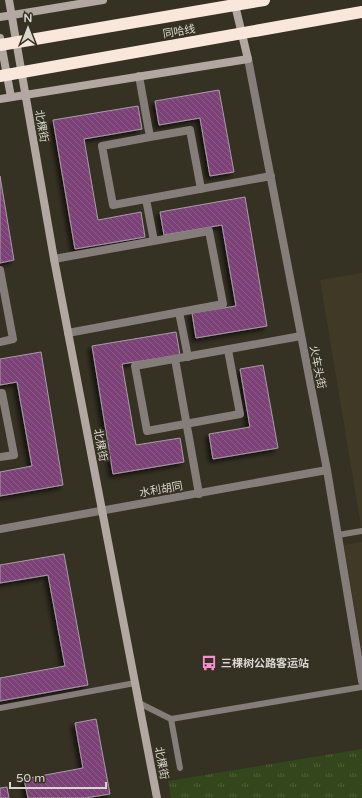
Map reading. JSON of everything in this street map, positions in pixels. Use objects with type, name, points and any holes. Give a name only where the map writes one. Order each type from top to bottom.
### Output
[{"type":"highway","name":"同哈线","points":[[0,45],[264,0]]},
{"type":"highway","name":"同哈线","points":[[0,76],[362,12]]},
{"type":"street","name":"北棵街","points":[[9,0],[54,259],[157,798]]},
{"type":"street","points":[[0,16],[103,0]]},
{"type":"street","points":[[0,99],[248,59],[234,0]]},
{"type":"street","points":[[0,38],[11,98]]},
{"type":"street","name":"火车头街","points":[[248,59],[327,470],[362,681]]},
{"type":"street","points":[[139,76],[150,138]]},
{"type":"street","points":[[201,189],[190,130],[102,146],[113,205],[201,189],[271,176]]},
{"type":"street","points":[[146,199],[154,241]]},
{"type":"street","points":[[54,259],[209,231],[223,304],[68,333]]},
{"type":"street","points":[[0,270],[13,339],[0,342]]},
{"type":"street","points":[[179,312],[188,357]]},
{"type":"street","points":[[228,350],[240,414],[147,431],[135,366],[301,336]]},
{"type":"street","points":[[175,359],[199,494]]},
{"type":"street","points":[[0,393],[2,393],[14,455],[0,457]]},
{"type":"street","name":"水利胡同","points":[[0,529],[327,470]]},
{"type":"lane","points":[[338,535],[362,531]]},
{"type":"lane","points":[[0,708],[135,683]]},
{"type":"lane","points":[[139,703],[171,719],[362,687]]},
{"type":"lane","points":[[171,719],[180,768]]},
{"type":"shaded area","points":[[362,273],[362,532],[320,280]]},
{"type":"shaded area","points":[[362,542],[362,653],[344,545]]},
{"type":"green space","points":[[362,749],[362,798],[171,798],[168,781]]},
{"type":"building","points":[[219,90],[234,172],[210,176],[200,118],[159,125],[155,101]]},
{"type":"building","points":[[138,106],[142,129],[84,139],[98,220],[141,212],[145,237],[75,249],[53,120]]},
{"type":"building","points":[[0,176],[14,260],[0,263]]},
{"type":"building","points":[[245,197],[267,326],[196,338],[192,313],[236,306],[222,225],[164,235],[160,212]]},
{"type":"building","points":[[176,332],[180,355],[122,364],[136,445],[180,438],[184,462],[113,474],[92,346]]},
{"type":"building","points":[[41,352],[63,485],[0,496],[0,472],[32,466],[17,382],[0,385],[0,359]]},
{"type":"building","points":[[263,365],[278,448],[213,459],[209,434],[250,427],[240,369]]},
{"type":"building","points":[[64,554],[88,685],[0,701],[0,678],[65,666],[48,575],[0,583],[0,565]]},
{"type":"building","points":[[96,719],[110,794],[85,798],[28,798],[24,779],[83,768],[75,723]]},
{"type":"building","points":[[7,787],[9,798],[0,798],[0,788]]},
{"type":"place","name":"三棵树公路客运站","points":[[209,663]]}]
